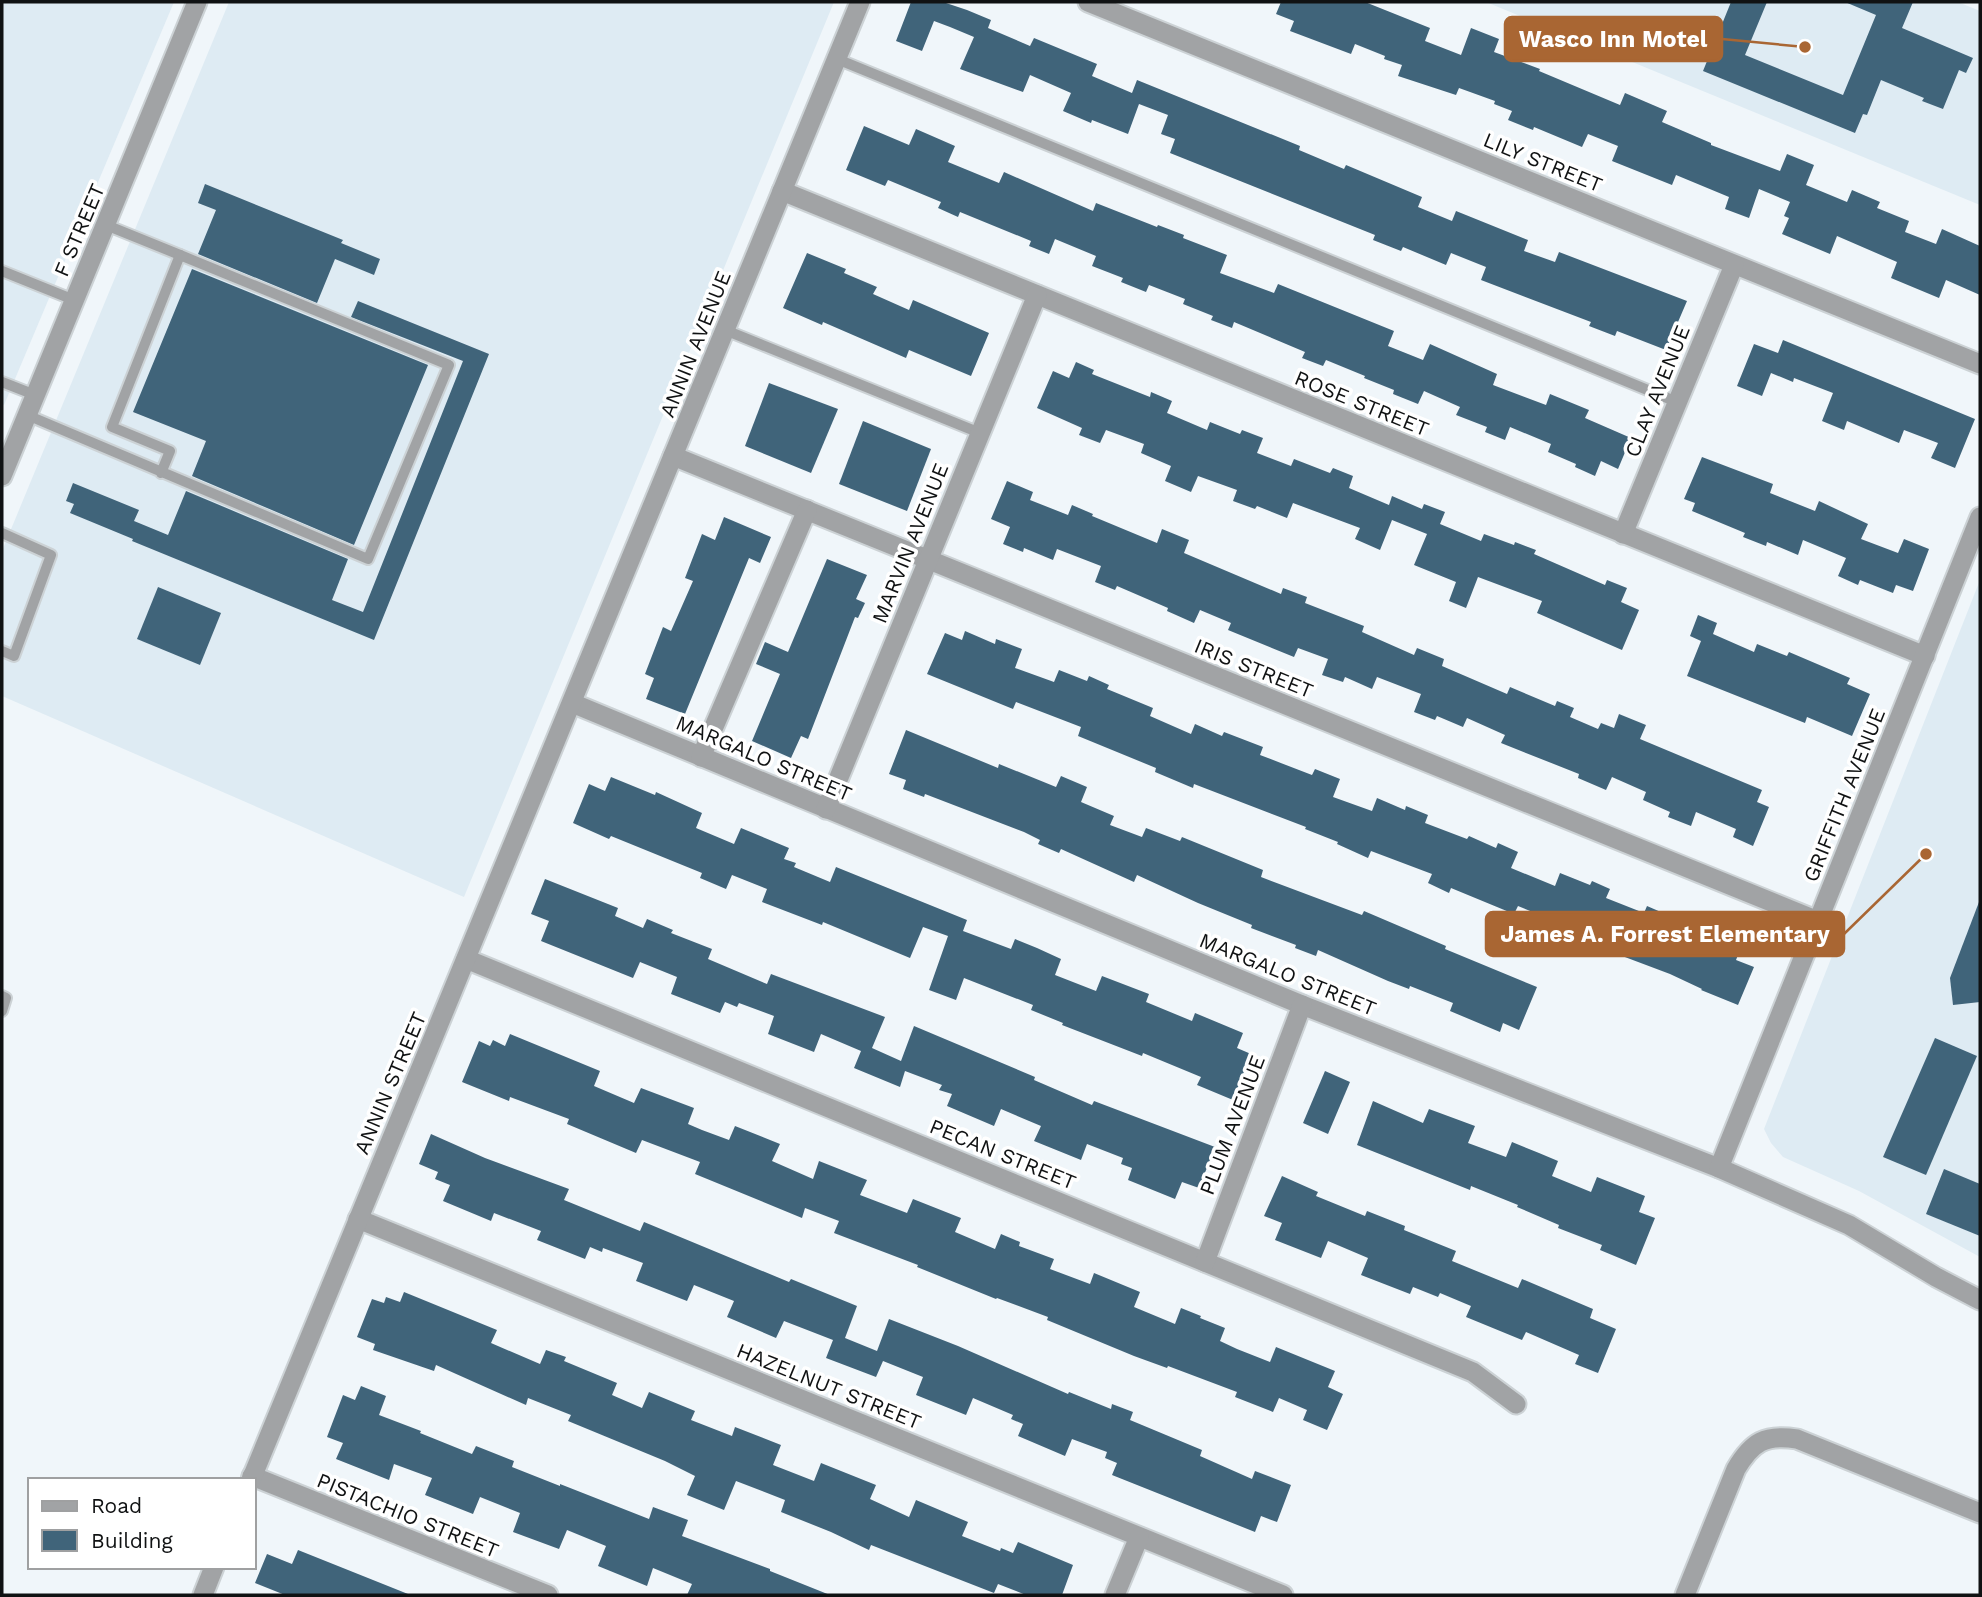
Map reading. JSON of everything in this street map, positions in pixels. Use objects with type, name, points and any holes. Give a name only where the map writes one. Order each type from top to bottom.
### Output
[{"type":"street","name":"F STREET","points":[[2,476],[197,2]]},
{"type":"street","name":"ANNIN AVENUE","points":[[572,703],[860,2]]},
{"type":"street","name":"LILY STREET","points":[[1088,2],[1980,365]]},
{"type":"street","name":"ROSE STREET","points":[[782,191],[1924,656]]},
{"type":"street","name":"CLAY AVENUE","points":[[1623,534],[1734,265]]},
{"type":"street","name":"MARVIN AVENUE","points":[[826,809],[1037,296]]},
{"type":"street","name":"IRIS STREET","points":[[673,456],[1818,921]]},
{"type":"street","points":[[701,757],[807,510]]},
{"type":"street","name":"GRIFFITH AVENUE","points":[[1718,1168],[1980,517]]},
{"type":"street","name":"MARGALO STREET","points":[[572,703],[1302,1005],[1718,1168],[1849,1226],[1980,1300]]},
{"type":"street","name":"ANNIN STREET","points":[[251,1478],[572,703]]},
{"type":"street","name":"PECAN STREET","points":[[466,959],[1473,1372],[1516,1404]]},
{"type":"street","name":"PLUM AVENUE","points":[[1205,1262],[1302,1005]]},
{"type":"street","name":"HAZELNUT STREET","points":[[358,1219],[1283,1595]]},
{"type":"street","points":[[1685,1595],[1736,1469],[1746,1452],[1760,1441],[1779,1436],[1797,1438],[1980,1513]]},
{"type":"street","name":"PISTACHIO STREET","points":[[256,1480],[548,1595]]},
{"type":"street","points":[[1115,1595],[1139,1537]]},
{"type":"street","points":[[203,1595],[213,1569]]},
{"type":"lane","points":[[837,59],[1677,402]]},
{"type":"lane","points":[[27,415],[368,559],[449,365],[106,225]]},
{"type":"lane","points":[[161,473],[170,451],[112,427],[180,255]]},
{"type":"lane","points":[[2,271],[74,300]]},
{"type":"lane","points":[[725,330],[980,433]]},
{"type":"lane","points":[[2,382],[35,395]]},
{"type":"lane","points":[[2,533],[51,555],[14,656],[2,651]]},
{"type":"lane","points":[[2,996],[6,998],[2,1011]]},
{"type":"shaded area","points":[[2,2],[174,2],[4,405],[2,404]]},
{"type":"shaded area","points":[[229,2],[834,2],[464,897],[2,696],[2,551]]},
{"type":"shaded area","points":[[1486,2],[1958,2],[1980,11],[1980,205]]},
{"type":"shaded area","points":[[1980,580],[1980,1257],[1859,1191],[1783,1157],[1764,1129]]},
{"type":"building","points":[[911,2],[943,2],[967,10],[991,20],[988,28],[1030,46],[1034,38],[1097,64],[1092,76],[1132,93],[1137,80],[1300,146],[1299,150],[1344,169],[1346,165],[1422,197],[1418,207],[1452,221],[1456,211],[1528,240],[1524,251],[1555,262],[1559,252],[1687,301],[1666,350],[1617,331],[1615,336],[1589,326],[1591,322],[1481,280],[1486,267],[1451,253],[1446,265],[1403,247],[1401,251],[1373,240],[1375,235],[1170,153],[1175,139],[1161,134],[1168,115],[1139,104],[1128,134],[1092,120],[1091,123],[1063,111],[1071,93],[1030,75],[1023,92],[960,69],[974,37],[934,21],[922,51],[896,41]]},
{"type":"building","points":[[1281,2],[1365,2],[1430,28],[1425,41],[1461,55],[1471,28],[1499,39],[1494,52],[1540,69],[1539,71],[1620,105],[1625,93],[1667,111],[1662,122],[1711,145],[1780,171],[1787,154],[1814,165],[1806,185],[1847,202],[1852,190],[1880,202],[1877,208],[1909,221],[1905,232],[1936,244],[1942,229],[1980,246],[1980,295],[1946,280],[1939,298],[1891,278],[1897,262],[1837,236],[1830,254],[1782,234],[1789,218],[1784,216],[1790,202],[1759,189],[1749,218],[1725,209],[1729,197],[1676,175],[1672,185],[1612,161],[1618,146],[1588,134],[1582,147],[1534,127],[1533,130],[1508,120],[1512,111],[1494,104],[1495,101],[1459,88],[1456,95],[1398,76],[1402,65],[1384,59],[1385,56],[1355,44],[1351,54],[1290,31],[1294,21],[1276,14]]},
{"type":"building","points":[[1731,2],[1767,2],[1745,55],[1843,95],[1876,15],[1845,2],[1913,2],[1902,28],[1973,58],[1966,73],[1959,70],[1943,109],[1881,80],[1867,115],[1863,114],[1855,133],[1703,71]]},
{"type":"building","points":[[864,126],[909,145],[916,129],[955,146],[948,162],[999,183],[1004,172],[1093,211],[1096,203],[1184,235],[1183,238],[1227,255],[1220,273],[1274,293],[1278,284],[1394,331],[1388,346],[1423,360],[1430,344],[1497,374],[1493,385],[1546,405],[1550,394],[1589,410],[1585,418],[1631,438],[1618,469],[1601,461],[1595,476],[1548,452],[1551,444],[1510,427],[1505,440],[1485,432],[1487,427],[1456,415],[1460,407],[1424,391],[1418,404],[1393,394],[1394,390],[1364,378],[1365,376],[1326,360],[1323,366],[1302,358],[1305,352],[1234,322],[1232,328],[1211,320],[1213,316],[1183,304],[1185,299],[1149,285],[1146,292],[1121,282],[1123,278],[1092,266],[1096,256],[1055,239],[1049,254],[1029,246],[1031,241],[960,212],[958,217],[938,208],[941,202],[888,180],[885,186],[846,170]]},
{"type":"building","points":[[205,184],[343,240],[341,243],[380,259],[374,275],[335,259],[317,303],[198,254],[216,210],[198,203]]},
{"type":"building","points":[[807,253],[846,269],[844,273],[877,287],[873,294],[909,310],[913,300],[989,333],[971,376],[909,350],[906,358],[783,308]]},
{"type":"building","points":[[192,269],[428,365],[354,545],[192,476],[206,441],[133,412]]},
{"type":"building","points":[[358,301],[489,354],[374,640],[70,513],[74,504],[66,501],[73,483],[139,510],[134,521],[168,535],[186,491],[348,559],[332,600],[363,612],[463,361],[351,317]]},
{"type":"building","points":[[1783,340],[1975,419],[1955,468],[1931,458],[1938,443],[1904,430],[1899,443],[1847,421],[1844,430],[1822,421],[1833,393],[1794,378],[1793,382],[1771,373],[1762,396],[1737,386],[1754,344],[1778,353]]},
{"type":"building","points":[[1076,362],[1094,370],[1092,374],[1150,397],[1151,392],[1172,401],[1167,413],[1207,430],[1210,422],[1240,434],[1242,430],[1263,438],[1257,453],[1291,466],[1294,459],[1330,473],[1333,468],[1353,476],[1349,488],[1389,505],[1392,496],[1422,509],[1424,504],[1445,512],[1440,524],[1481,541],[1484,534],[1514,545],[1515,542],[1536,550],[1534,554],[1605,585],[1607,580],[1627,588],[1621,602],[1639,610],[1622,650],[1537,613],[1542,601],[1478,577],[1466,608],[1449,601],[1456,582],[1414,565],[1427,534],[1392,520],[1380,550],[1355,539],[1360,528],[1293,503],[1287,518],[1257,506],[1255,509],[1233,501],[1237,490],[1198,476],[1191,492],[1165,481],[1171,466],[1141,453],[1144,444],[1106,430],[1100,443],[1079,435],[1082,428],[1037,408],[1053,371],[1069,378]]},
{"type":"building","points":[[769,383],[838,409],[811,473],[745,446]]},
{"type":"building","points":[[863,421],[931,449],[907,511],[839,484]]},
{"type":"building","points":[[1702,457],[1773,484],[1770,493],[1815,511],[1819,501],[1868,524],[1861,539],[1898,553],[1904,539],[1929,549],[1913,591],[1896,585],[1893,593],[1860,580],[1858,585],[1838,576],[1846,558],[1803,540],[1798,555],[1767,542],[1766,546],[1743,537],[1745,533],[1692,511],[1695,503],[1684,499]]},
{"type":"building","points":[[1007,481],[1033,492],[1030,500],[1068,515],[1072,505],[1157,543],[1162,529],[1189,540],[1184,553],[1281,594],[1283,588],[1307,597],[1305,603],[1364,626],[1362,632],[1414,655],[1417,648],[1444,659],[1442,666],[1507,694],[1510,687],[1555,706],[1557,701],[1574,708],[1570,717],[1598,729],[1601,723],[1614,728],[1619,714],[1646,725],[1640,739],[1762,790],[1757,802],[1769,807],[1753,846],[1733,837],[1736,829],[1696,812],[1691,826],[1668,817],[1670,812],[1643,800],[1646,792],[1612,777],[1606,790],[1578,778],[1579,774],[1501,743],[1505,735],[1467,718],[1463,727],[1437,716],[1435,720],[1414,712],[1421,694],[1377,677],[1372,689],[1345,677],[1343,682],[1322,675],[1328,659],[1298,648],[1294,657],[1228,630],[1231,623],[1200,610],[1194,623],[1167,611],[1168,608],[1117,586],[1115,590],[1095,582],[1101,566],[1057,549],[1053,560],[1024,548],[1023,552],[1003,544],[1010,527],[991,519]]},
{"type":"building","points":[[724,517],[771,537],[760,563],[749,558],[685,714],[646,699],[654,678],[645,674],[663,627],[671,631],[693,581],[685,578],[702,534],[715,540]]},
{"type":"building","points":[[827,559],[867,575],[856,599],[865,603],[858,618],[855,617],[808,739],[801,736],[791,758],[752,741],[780,674],[756,664],[765,642],[788,652]]},
{"type":"building","points":[[158,587],[221,613],[200,665],[137,639]]},
{"type":"building","points":[[1698,615],[1717,623],[1713,634],[1754,652],[1757,644],[1787,656],[1789,652],[1850,678],[1847,684],[1870,694],[1852,736],[1807,717],[1805,723],[1687,676],[1701,641],[1690,636]]},
{"type":"building","points":[[965,631],[995,644],[996,639],[1022,649],[1015,668],[1054,682],[1059,670],[1087,681],[1089,676],[1109,685],[1107,689],[1153,708],[1150,716],[1191,734],[1195,724],[1222,736],[1224,732],[1263,747],[1260,755],[1312,775],[1315,769],[1340,779],[1333,797],[1372,811],[1377,798],[1405,810],[1406,806],[1428,815],[1425,823],[1467,839],[1469,836],[1496,848],[1498,843],[1518,852],[1511,868],[1555,886],[1560,873],[1590,885],[1592,881],[1610,889],[1606,898],[1644,913],[1647,906],[1677,919],[1679,915],[1701,924],[1699,928],[1742,945],[1736,960],[1754,967],[1738,1005],[1670,974],[1569,936],[1572,928],[1518,906],[1514,914],[1451,888],[1449,893],[1428,883],[1432,874],[1371,851],[1368,858],[1305,829],[1306,827],[1155,772],[1156,768],[1078,736],[1081,727],[1016,702],[1013,709],[927,674],[945,633],[962,640]]},
{"type":"building","points":[[906,730],[998,768],[999,764],[1056,787],[1061,776],[1087,787],[1081,802],[1114,816],[1110,825],[1142,837],[1146,828],[1180,841],[1182,837],[1263,870],[1261,877],[1362,915],[1364,911],[1446,946],[1445,949],[1537,987],[1519,1030],[1503,1023],[1500,1032],[1450,1011],[1453,1003],[1410,986],[1409,989],[1388,981],[1318,950],[1316,956],[1295,948],[1296,945],[1251,928],[1252,925],[1137,875],[1134,882],[1061,849],[1059,853],[1038,844],[1040,840],[1024,832],[925,794],[924,797],[903,789],[906,780],[889,774]]},
{"type":"building","points":[[611,777],[655,795],[656,792],[702,813],[696,828],[734,844],[741,828],[789,848],[784,859],[796,863],[794,867],[830,882],[836,867],[967,920],[963,931],[1011,949],[1015,939],[1037,948],[1061,959],[1055,975],[1096,991],[1102,976],[1149,994],[1146,1002],[1192,1021],[1195,1013],[1243,1033],[1237,1048],[1251,1054],[1233,1100],[1197,1085],[1201,1077],[1143,1053],[1142,1056],[1062,1025],[1063,1023],[1031,1010],[1033,1005],[964,978],[956,1000],[929,990],[948,936],[923,927],[910,958],[823,922],[822,925],[762,902],[767,889],[732,875],[726,889],[700,878],[702,873],[573,823],[589,784],[605,791]]},
{"type":"building","points":[[545,879],[618,908],[615,916],[643,928],[647,919],[673,930],[671,933],[712,949],[708,959],[767,984],[771,974],[885,1017],[872,1048],[901,1061],[914,1026],[1035,1077],[1034,1080],[1092,1105],[1094,1101],[1215,1147],[1199,1188],[1182,1182],[1175,1199],[1128,1180],[1132,1168],[1121,1164],[1123,1158],[1087,1144],[1081,1160],[1034,1141],[1041,1126],[1001,1109],[994,1126],[947,1106],[952,1094],[939,1090],[942,1085],[905,1071],[900,1087],[854,1068],[861,1051],[821,1034],[814,1052],[768,1034],[774,1016],[739,1003],[737,1007],[725,1002],[720,1013],[671,994],[677,977],[640,962],[633,978],[541,941],[549,921],[531,914]]},
{"type":"building","points":[[1979,902],[1980,1002],[1953,1005],[1950,978]]},
{"type":"building","points":[[510,1034],[600,1071],[594,1086],[634,1103],[641,1088],[694,1108],[688,1124],[702,1130],[729,1140],[735,1126],[780,1144],[772,1161],[813,1179],[819,1161],[867,1180],[860,1195],[907,1213],[913,1199],[961,1218],[955,1232],[995,1249],[1001,1234],[1020,1242],[1019,1246],[1054,1259],[1050,1269],[1090,1284],[1094,1273],[1140,1292],[1134,1307],[1175,1324],[1181,1308],[1225,1328],[1220,1341],[1237,1349],[1270,1362],[1276,1347],[1335,1371],[1328,1387],[1343,1394],[1327,1430],[1303,1420],[1307,1410],[1279,1398],[1273,1412],[1235,1397],[1237,1392],[1134,1356],[1047,1320],[1048,1317],[996,1299],[834,1233],[839,1221],[805,1208],[802,1218],[695,1174],[700,1162],[642,1140],[636,1153],[567,1124],[569,1119],[510,1097],[509,1101],[462,1082],[479,1041],[490,1046],[493,1040],[505,1046]]},
{"type":"building","points":[[1935,1038],[1977,1056],[1926,1175],[1883,1157]]},
{"type":"building","points":[[1325,1071],[1350,1082],[1328,1134],[1303,1123]]},
{"type":"building","points":[[1373,1101],[1423,1123],[1429,1109],[1475,1126],[1468,1143],[1506,1157],[1512,1142],[1558,1161],[1552,1176],[1591,1192],[1597,1177],[1645,1196],[1639,1212],[1655,1218],[1636,1265],[1600,1250],[1602,1245],[1558,1228],[1559,1225],[1517,1207],[1518,1205],[1471,1186],[1470,1190],[1357,1145]]},
{"type":"building","points":[[431,1134],[485,1158],[569,1189],[564,1200],[640,1231],[644,1222],[789,1282],[791,1279],[857,1306],[845,1338],[877,1351],[889,1319],[1068,1394],[1069,1392],[1111,1409],[1112,1404],[1133,1412],[1130,1420],[1202,1450],[1200,1456],[1252,1479],[1255,1471],[1291,1485],[1277,1522],[1261,1516],[1255,1532],[1112,1475],[1117,1463],[1105,1458],[1107,1452],[1072,1439],[1065,1456],[1018,1436],[1023,1424],[1011,1419],[1013,1415],[973,1398],[966,1415],[916,1395],[923,1377],[883,1361],[876,1377],[826,1358],[833,1340],[784,1321],[776,1338],[727,1317],[734,1301],[694,1285],[687,1301],[636,1281],[643,1263],[603,1248],[602,1252],[590,1247],[585,1259],[537,1240],[541,1231],[494,1213],[491,1221],[443,1201],[450,1185],[435,1179],[438,1172],[419,1164]]},
{"type":"building","points":[[1944,1169],[1980,1184],[1980,1236],[1926,1214]]},
{"type":"building","points":[[1282,1176],[1318,1192],[1316,1196],[1365,1216],[1367,1211],[1405,1226],[1404,1230],[1456,1251],[1452,1261],[1518,1288],[1522,1279],[1593,1309],[1590,1318],[1616,1329],[1598,1373],[1575,1364],[1579,1355],[1526,1332],[1522,1340],[1466,1317],[1471,1306],[1440,1293],[1438,1297],[1413,1287],[1410,1294],[1361,1275],[1368,1258],[1328,1241],[1321,1258],[1275,1240],[1282,1223],[1264,1216]]},
{"type":"building","points":[[404,1292],[497,1330],[491,1343],[540,1364],[546,1350],[566,1357],[564,1361],[617,1383],[612,1395],[642,1408],[649,1392],[695,1411],[691,1420],[732,1436],[735,1427],[781,1445],[773,1465],[814,1481],[821,1463],[876,1485],[870,1499],[909,1517],[916,1500],[968,1522],[962,1536],[1000,1551],[1001,1548],[1013,1553],[1018,1542],[1073,1565],[1062,1595],[1026,1595],[998,1584],[994,1593],[871,1545],[869,1550],[781,1512],[785,1500],[736,1481],[724,1510],[687,1495],[695,1476],[568,1421],[571,1415],[528,1398],[526,1405],[436,1365],[434,1371],[373,1350],[375,1344],[357,1337],[372,1299],[384,1303],[386,1297],[400,1302]]},
{"type":"building","points":[[361,1386],[386,1396],[379,1415],[472,1454],[476,1446],[514,1461],[512,1467],[649,1519],[653,1507],[688,1520],[682,1536],[830,1595],[687,1595],[692,1584],[653,1568],[647,1586],[598,1566],[606,1546],[567,1530],[559,1549],[513,1532],[520,1513],[480,1497],[473,1514],[425,1495],[432,1478],[394,1464],[389,1480],[336,1459],[343,1443],[327,1437],[343,1395],[355,1400]]},
{"type":"building","points":[[298,1550],[408,1595],[285,1595],[255,1583],[267,1554],[292,1564]]},
{"type":"place","name":"Wasco Inn Motel","points":[[1805,47]]},
{"type":"place","name":"James A. Forrest Elementary","points":[[1926,854]]}]
